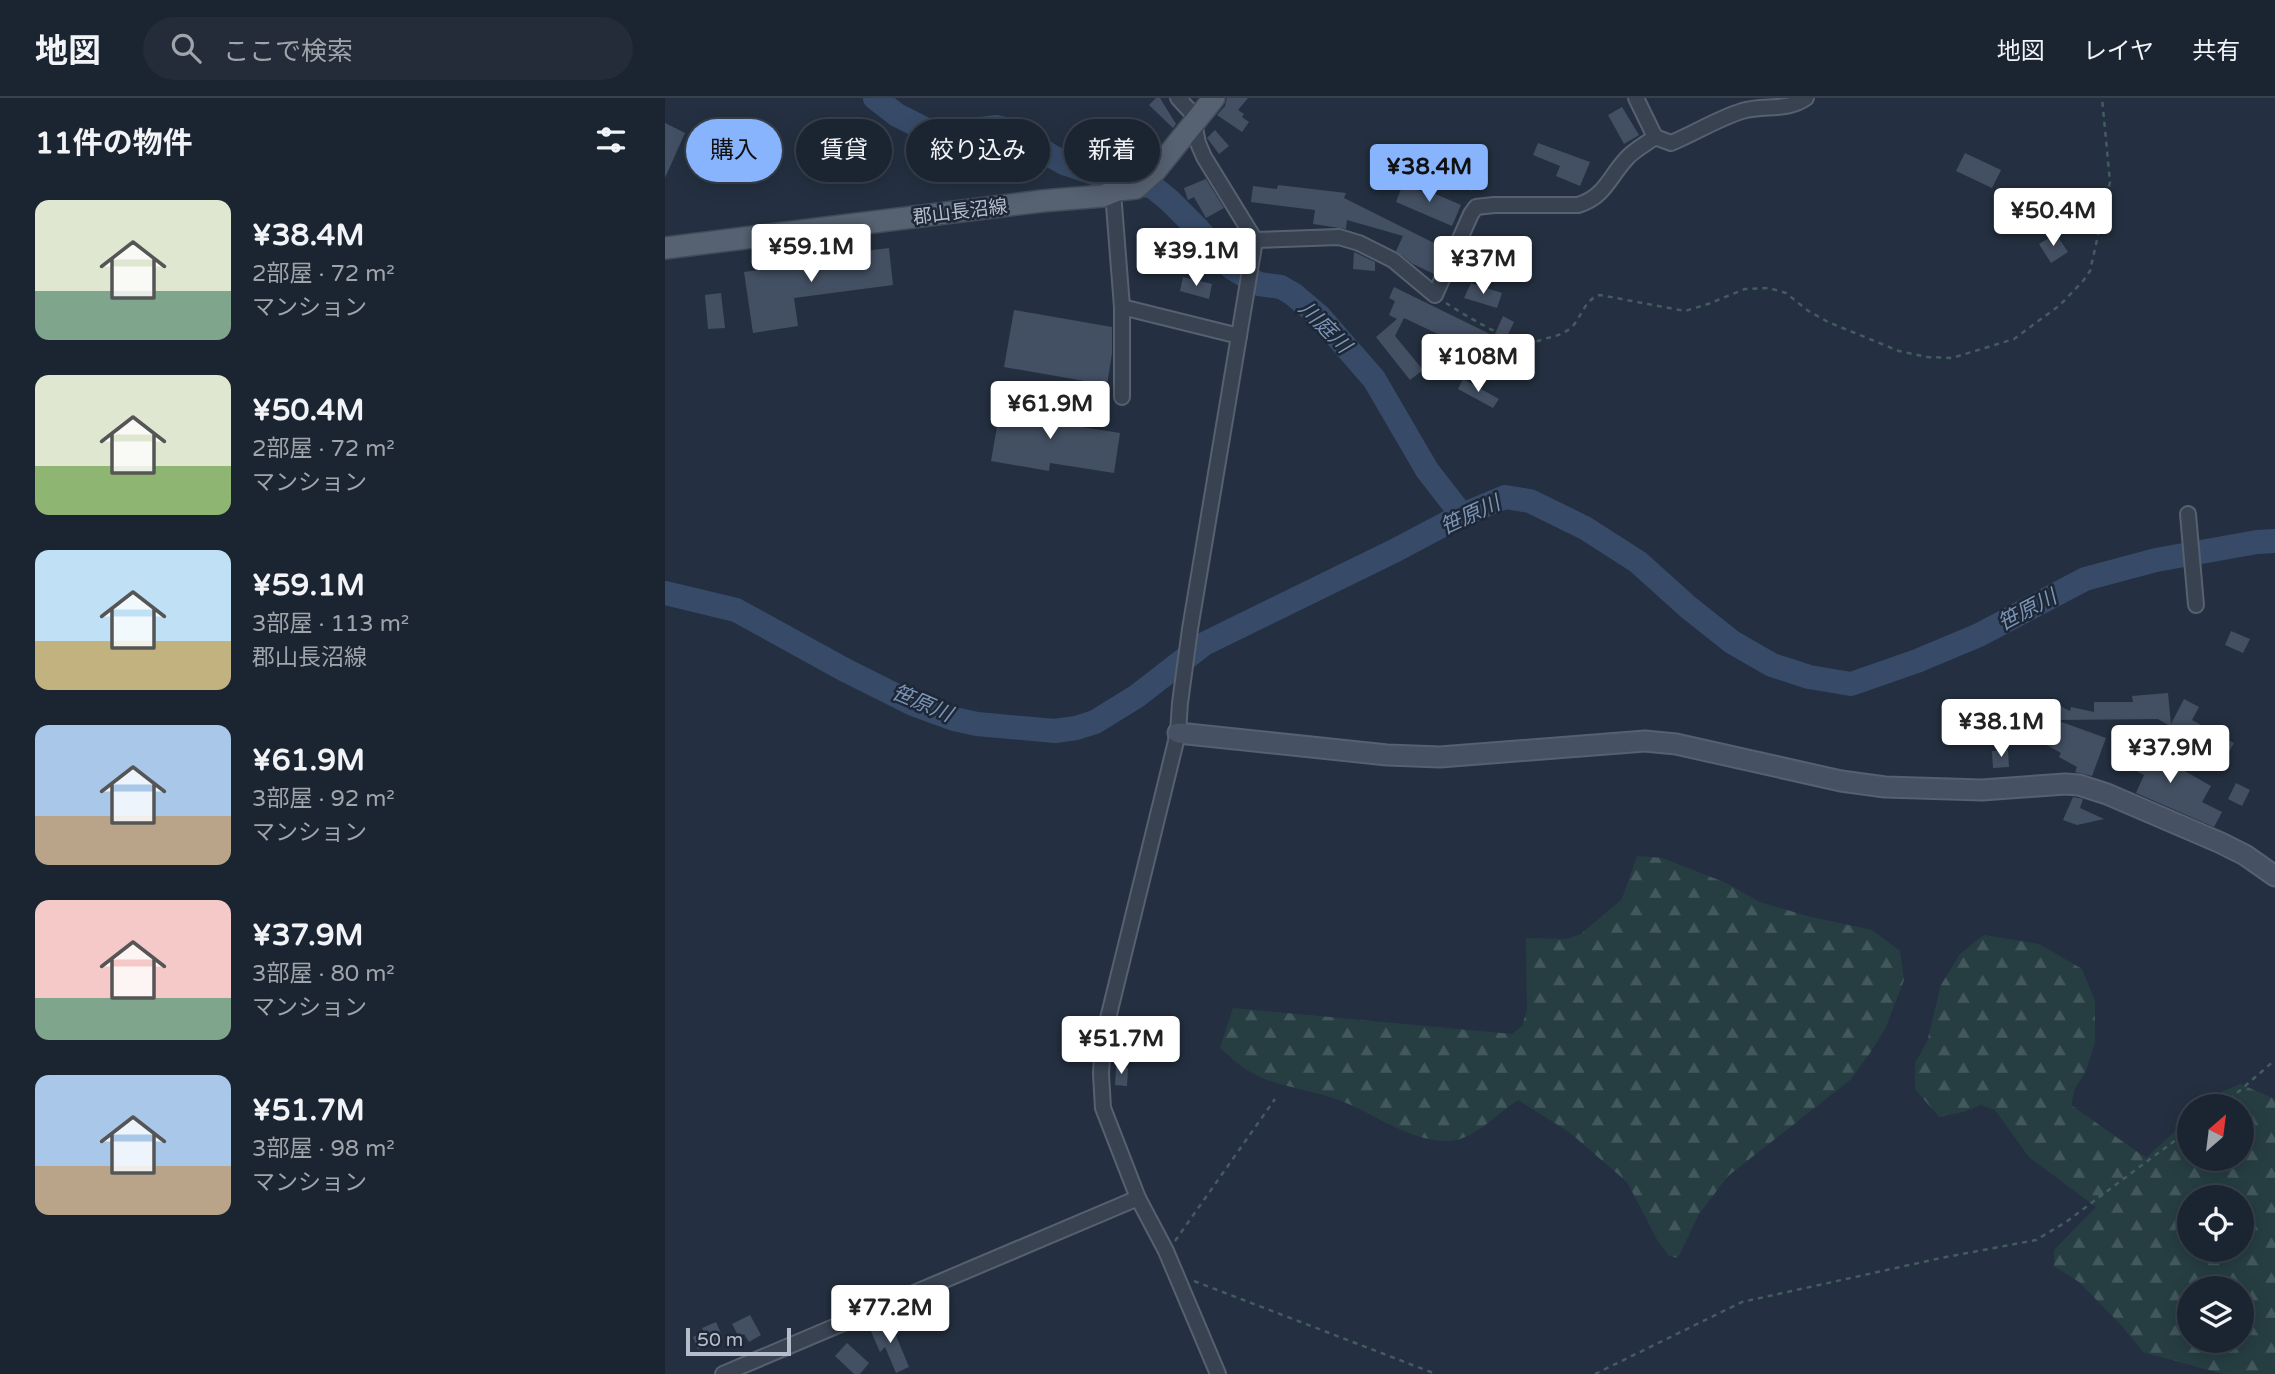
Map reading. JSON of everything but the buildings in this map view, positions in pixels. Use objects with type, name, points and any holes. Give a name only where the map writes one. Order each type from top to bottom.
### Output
[{"type":"main road","name":"郡山長沼線","points":[[665,248],[1042,201],[1103,196],[1136,188],[1156,170],[1214,98]]},
{"type":"street","points":[[1178,98],[1192,113],[1198,144],[1254,248],[1190,629],[1179,703],[1178,733],[1103,1039],[1101,1074],[1103,1108],[1138,1198],[1166,1251],[1218,1374]]},
{"type":"street","points":[[1636,98],[1655,137],[1671,143],[1741,111],[1762,106],[1777,108],[1806,98]]},
{"type":"street","points":[[1254,248],[1339,237],[1359,243],[1393,260],[1435,295],[1476,207],[1578,205],[1591,201],[1628,156],[1655,137]]},
{"type":"street","points":[[1116,191],[1122,307],[1122,397]]},
{"type":"street","points":[[1122,307],[1239,336]]},
{"type":"street","points":[[2188,514],[2196,605]]},
{"type":"street","points":[[1178,733],[1387,755],[1440,757],[1645,741],[1676,744],[1841,781],[1885,787],[1982,790],[2073,784],[2115,797],[2221,843],[2245,855],[2275,876]]},
{"type":"street","points":[[723,1374],[1138,1198]]},
{"type":"path","points":[[1435,295],[1462,314],[1509,337],[1529,342],[1559,335],[1569,329],[1588,300],[1600,295],[1685,311],[1745,289],[1769,288],[1786,293],[1828,322],[1899,351],[1952,358],[2014,339],[2060,305],[2090,271],[2111,182],[2102,98]]},
{"type":"path","points":[[2236,1094],[2275,1060]]},
{"type":"path","points":[[1166,1251],[1183,1231],[1275,1099]]},
{"type":"path","points":[[1595,1374],[1742,1302],[2036,1240],[2066,1222],[2177,1139]]},
{"type":"path","points":[[1175,1274],[1436,1374]]},
{"type":"green space","points":[[1637,856],[1662,858],[1724,882],[1760,902],[1807,916],[1872,930],[1900,951],[1904,980],[1886,1027],[1850,1080],[1728,1176],[1699,1214],[1678,1258],[1669,1256],[1658,1241],[1627,1182],[1569,1132],[1518,1100],[1468,1136],[1450,1141],[1434,1140],[1405,1132],[1336,1099],[1263,1078],[1241,1066],[1220,1048],[1233,1008],[1512,1034],[1522,1026],[1527,1010],[1526,938],[1566,939],[1581,934],[1622,899]]},
{"type":"green space","points":[[1984,935],[2039,944],[2082,969],[2095,1001],[2095,1043],[2085,1073],[2075,1088],[2071,1105],[2146,1158],[2177,1129],[2177,1171],[2254,1171],[2254,1094],[2216,1094],[2240,1084],[2275,1099],[2275,1374],[2223,1374],[2143,1352],[2079,1282],[2054,1266],[2054,1250],[2096,1207],[2029,1157],[1995,1110],[1981,1105],[1939,1117],[1915,1089],[1915,1063],[1927,1042],[1941,985],[1960,954]]},
{"type":"waterway","name":"川庭川","points":[[875,98],[897,115],[929,131],[943,134],[996,127],[1019,132],[1064,163],[1103,176],[1153,187],[1197,228],[1232,268],[1259,284],[1281,287],[1319,316],[1374,379],[1427,470],[1462,515]]},
{"type":"waterway","name":"笹原川","points":[[665,593],[736,610],[845,670],[913,704],[954,719],[977,724],[1055,731],[1095,722],[1137,696],[1204,644],[1462,515],[1505,497],[1530,501],[1585,528],[1638,562],[1732,642],[1772,665],[1809,677],[1851,684],[1917,661],[1979,635],[2085,579],[2156,560],[2275,541]]}]
